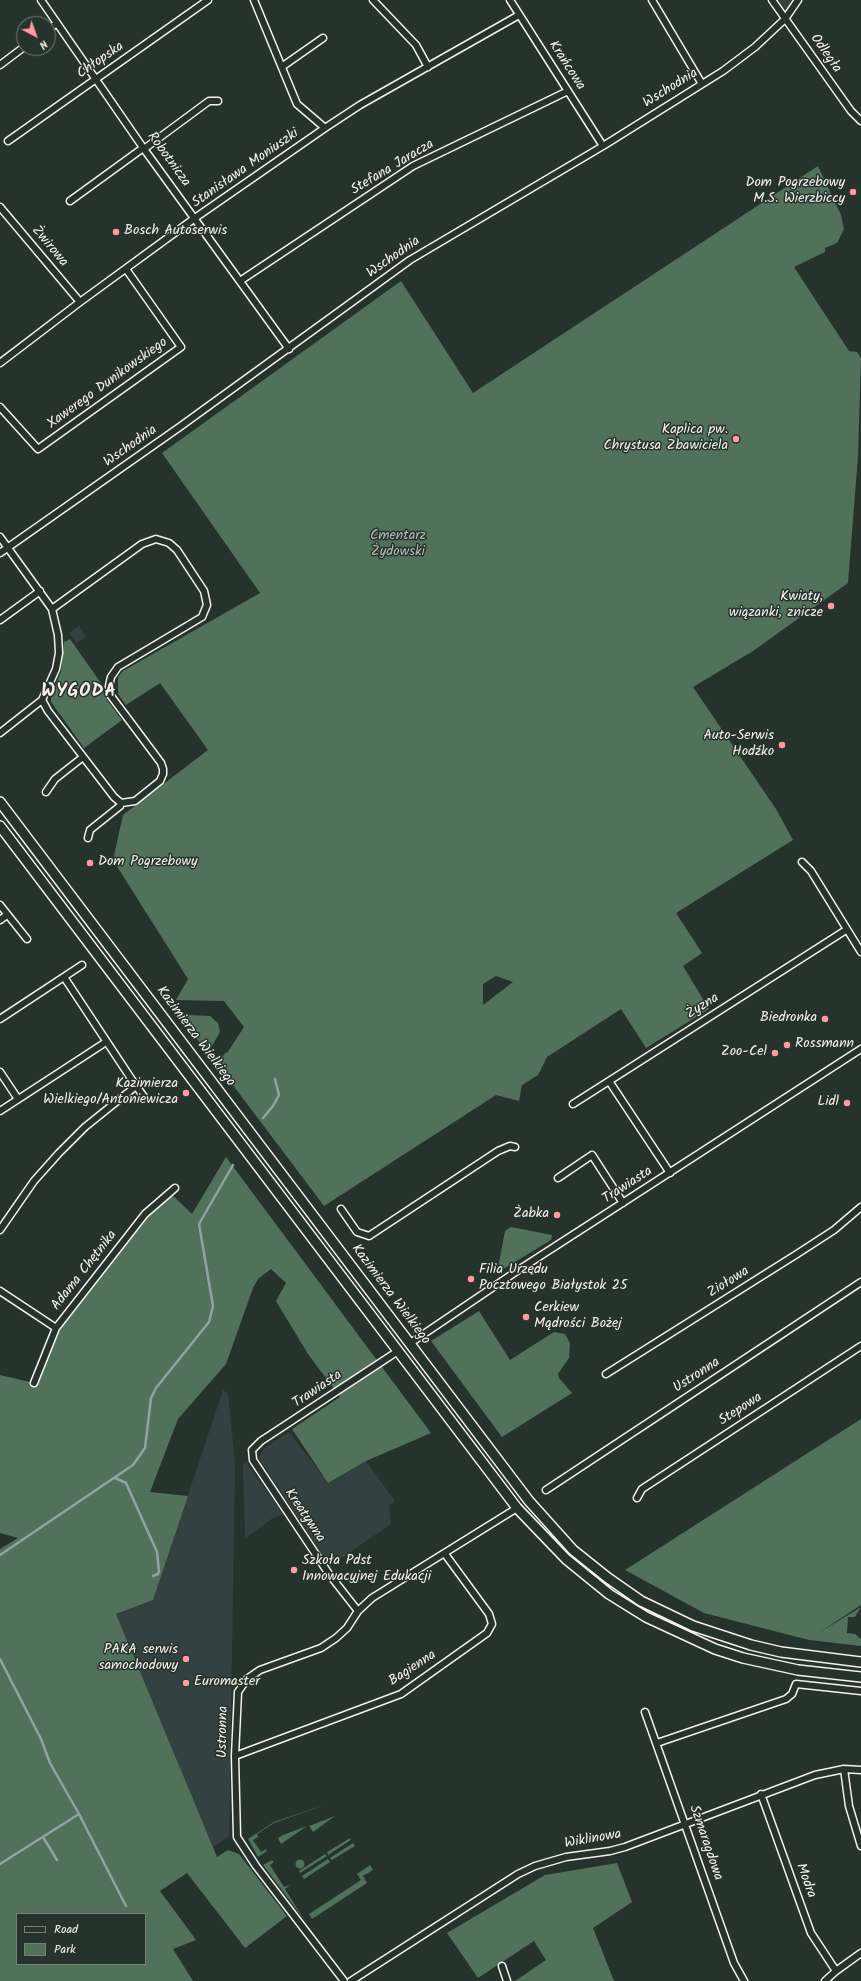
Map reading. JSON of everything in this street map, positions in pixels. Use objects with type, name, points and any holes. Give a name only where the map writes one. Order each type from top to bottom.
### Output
[{"type":"main road","name":"Kazimierza Wielkiego","points":[[0,802],[529,1501],[573,1550],[608,1578],[641,1601],[664,1613],[715,1634],[781,1652],[861,1662]]},
{"type":"main road","name":"Kazimierza Wielkiego","points":[[0,826],[517,1508],[566,1559],[609,1594],[646,1616],[689,1638],[743,1658],[798,1670],[861,1677]]},
{"type":"main road","points":[[186,1072],[200,1067]]},
{"type":"main road","points":[[337,1271],[337,1266],[340,1263],[348,1263]]},
{"type":"street","name":"Robotnicza","points":[[41,0],[144,149],[289,349]]},
{"type":"street","name":"Chłopska","points":[[8,141],[208,0]]},
{"type":"street","points":[[254,0],[283,66],[297,104],[325,128]]},
{"type":"street","points":[[373,0],[416,45],[428,67]]},
{"type":"street","name":"Krańcowa","points":[[510,0],[602,146]]},
{"type":"street","points":[[652,0],[702,84]]},
{"type":"street","name":"Odległa","points":[[772,0],[851,111],[861,121]]},
{"type":"street","name":"Wschodnia","points":[[0,553],[289,349],[410,260],[602,146],[702,84],[742,57],[786,19],[798,0]]},
{"type":"street","name":"Stanisława Moniuszki","points":[[2,358],[195,218],[325,128],[360,105],[519,15]]},
{"type":"street","points":[[283,66],[323,38]]},
{"type":"street","points":[[0,65],[16,53]]},
{"type":"street","name":"Stefana Jaracza","points":[[240,281],[413,166],[568,91]]},
{"type":"street","points":[[70,201],[209,101],[218,101]]},
{"type":"street","name":"Żwirowa","points":[[1,209],[80,302]]},
{"type":"street","name":"Xawerego Dunikowskiego","points":[[0,407],[38,449],[181,346],[126,269]]},
{"type":"street","points":[[0,537],[52,609],[58,635],[59,652],[56,669],[42,700],[0,733]]},
{"type":"street","points":[[42,700],[48,711],[114,797],[122,803],[129,803],[143,797],[160,781],[163,774],[161,763],[111,696],[109,686],[111,677],[118,667],[202,617],[206,612],[207,598],[177,550],[169,543],[156,539],[142,544],[52,609]]},
{"type":"street","points":[[0,620],[40,591]]},
{"type":"street","points":[[46,792],[55,779],[83,757]]},
{"type":"street","points":[[88,838],[90,830],[122,803]]},
{"type":"street","points":[[802,862],[811,870],[846,930],[861,952]]},
{"type":"street","points":[[0,905],[27,939]]},
{"type":"street","points":[[0,920],[7,915]]},
{"type":"street","name":"Żyzna","points":[[573,1104],[846,930]]},
{"type":"street","points":[[0,1019],[82,965]]},
{"type":"street","points":[[64,977],[106,1042],[145,1098]]},
{"type":"street","points":[[0,1111],[106,1042]]},
{"type":"street","name":"Trawiasta","points":[[409,1344],[517,1271],[861,1049]]},
{"type":"street","points":[[0,1072],[18,1099]]},
{"type":"street","points":[[609,1081],[670,1173]]},
{"type":"street","points":[[0,1230],[34,1181],[59,1153],[85,1127],[136,1086]]},
{"type":"street","points":[[340,1209],[357,1232],[369,1236],[498,1151],[510,1146],[515,1147]]},
{"type":"street","points":[[558,1178],[592,1155],[623,1203]]},
{"type":"street","name":"Adama Chętnika","points":[[34,1384],[56,1328],[145,1214],[175,1188]]},
{"type":"street","name":"Ziołowa","points":[[606,1374],[834,1230],[861,1207]]},
{"type":"street","name":"Ustronna","points":[[546,1490],[861,1282]]},
{"type":"street","points":[[0,1290],[56,1328]]},
{"type":"street","name":"Stepowa","points":[[637,1498],[642,1489],[861,1346]]},
{"type":"street","name":"Trawiasta","points":[[252,1450],[261,1441],[398,1351]]},
{"type":"street","name":"Kreatywna","points":[[252,1450],[253,1460],[329,1574],[358,1611]]},
{"type":"street","name":"Ustronna","points":[[344,1981],[256,1866],[237,1837],[235,1756],[236,1702],[238,1692],[242,1685],[260,1670],[321,1648],[336,1638],[347,1628],[358,1611],[372,1598],[517,1508]]},
{"type":"street","name":"Bagienna","points":[[235,1756],[401,1694],[487,1633],[492,1624],[489,1614],[445,1554]]},
{"type":"street","points":[[657,1743],[786,1699],[792,1694],[796,1684],[861,1691]]},
{"type":"street","name":"Szmaragdowa","points":[[645,1712],[686,1823],[734,1963],[744,1981]]},
{"type":"street","points":[[844,1769],[849,1806],[861,1846]]},
{"type":"street","name":"Wiklinowa","points":[[351,1981],[518,1874],[535,1866],[566,1857],[610,1851],[626,1847],[761,1794],[815,1775],[844,1769],[861,1770]]},
{"type":"street","name":"Modra","points":[[761,1794],[811,1934],[836,1971]]},
{"type":"street","points":[[825,1981],[861,1953]]},
{"type":"street","points":[[499,1981],[506,1979],[502,1966]]},
{"type":"shaded area","points":[[778,0],[793,0],[788,9],[785,9]]},
{"type":"shaded area","points":[[79,626],[86,637],[76,643],[69,633]]},
{"type":"shaded area","points":[[223,1390],[228,1394],[235,1464],[229,1836],[212,1848],[116,1614],[153,1600]]},
{"type":"shaded area","points":[[289,1432],[328,1483],[366,1461],[395,1501],[389,1506],[391,1524],[330,1566],[259,1459],[262,1450]]},
{"type":"shaded area","points":[[246,1462],[283,1514],[273,1518],[245,1538],[243,1465]]},
{"type":"green space","name":"Cmentarz Żydowski","points":[[818,166],[841,215],[844,229],[837,243],[825,248],[825,252],[794,267],[849,351],[857,352],[861,358],[858,456],[848,583],[753,651],[693,687],[776,809],[793,840],[676,913],[702,953],[683,966],[709,1009],[646,1048],[621,1009],[547,1057],[538,1075],[522,1085],[519,1101],[496,1095],[324,1206],[217,1064],[226,1052],[227,1053],[244,1027],[224,1001],[176,1000],[188,979],[113,860],[123,815],[208,750],[160,683],[126,705],[118,694],[118,677],[123,671],[260,593],[162,453],[401,281],[473,393]],"holes":[[[496,976],[513,982],[483,1005],[483,984]]]},
{"type":"green space","points":[[70,639],[103,686],[107,700],[122,720],[84,748],[51,702],[51,694],[61,672],[64,642]]},
{"type":"green space","points":[[177,1012],[187,1015],[210,1016],[218,1023],[220,1032],[209,1055]]},
{"type":"green space","points":[[226,1157],[431,1433],[366,1461],[328,1483],[292,1429],[340,1397],[308,1354],[276,1301],[286,1283],[271,1269],[258,1279],[253,1288],[226,1364],[178,1419],[150,1492],[188,1496],[153,1600],[116,1614],[217,1857],[228,1850],[239,1854],[287,1916],[245,1948],[187,1873],[160,1891],[196,1940],[173,1949],[193,1981],[0,1981],[0,1549],[18,1538],[0,1533],[0,1375],[34,1383],[56,1328],[145,1214],[169,1192],[192,1214]]},
{"type":"green space","points":[[511,1227],[552,1235],[551,1240],[500,1271],[498,1268],[505,1231]]},
{"type":"green space","points":[[479,1311],[510,1360],[554,1332],[565,1334],[570,1343],[569,1358],[558,1374],[559,1378],[572,1393],[502,1437],[431,1341]]},
{"type":"green space","points":[[861,1419],[861,1605],[817,1634],[861,1607],[855,1617],[848,1617],[847,1633],[855,1634],[861,1639],[861,1646],[809,1640],[704,1613],[625,1570]]},
{"type":"green space","points":[[329,1803],[274,1823],[257,1834],[258,1837],[253,1840],[261,1852],[266,1849],[267,1851],[258,1857],[248,1839],[274,1822]]},
{"type":"green space","points":[[335,1816],[313,1832],[309,1826]]},
{"type":"green space","points":[[307,1826],[281,1844],[278,1838]]},
{"type":"green space","points":[[350,1838],[351,1840],[328,1855],[327,1852]]},
{"type":"green space","points":[[353,1843],[355,1846],[332,1860],[330,1858]]},
{"type":"green space","points":[[325,1854],[327,1856],[300,1873],[299,1871]]},
{"type":"green space","points":[[328,1859],[330,1862],[304,1879],[302,1876]]},
{"type":"green space","points":[[272,1860],[274,1862],[270,1865],[284,1887],[290,1885],[285,1889],[303,1918],[263,1865]]},
{"type":"green space","points":[[298,1860],[302,1860],[304,1864],[302,1868],[298,1868],[296,1866],[296,1862]]},
{"type":"green space","points":[[617,1863],[632,1902],[593,1928],[614,1981],[515,1981],[546,1960],[534,1941],[478,1978],[447,1933],[545,1875]]},
{"type":"green space","points":[[370,1865],[373,1870],[363,1876],[367,1883],[312,1919],[309,1914],[361,1880],[357,1874]]},
{"type":"waterway","points":[[263,1118],[273,1106],[279,1095],[275,1079]]},
{"type":"waterway","points":[[0,1555],[133,1465],[145,1448],[151,1398],[156,1388],[209,1322],[213,1306],[199,1224],[233,1165]]},
{"type":"waterway","points":[[115,1478],[126,1483],[157,1552],[159,1571],[158,1574],[153,1576]]},
{"type":"waterway","points":[[0,1659],[41,1739],[50,1763],[79,1814],[0,1864]]},
{"type":"waterway","points":[[79,1814],[126,1906]]},
{"type":"waterway","points":[[43,1837],[57,1860]]},
{"type":"place","name":"Dom Pogrzebowy M.S. Wierzbiccy","points":[[853,192]]},
{"type":"place","name":"Bosch Autoserwis","points":[[116,232]]},
{"type":"place","name":"Kaplica pw. Chrystusa Zbawiciela","points":[[736,439]]},
{"type":"place","name":"Kwiaty, wiązanki, znicze","points":[[831,606]]},
{"type":"place","name":"Auto-Serwis Hodźko","points":[[782,745]]},
{"type":"place","name":"Dom Pogrzebowy","points":[[90,863]]},
{"type":"place","name":"Biedronka","points":[[825,1019]]},
{"type":"place","name":"Rossmann","points":[[787,1045]]},
{"type":"place","name":"Zoo-Cel","points":[[775,1053]]},
{"type":"place","name":"Kazimierza Wielkiego/Antoniewicza","points":[[186,1093]]},
{"type":"place","name":"Lidl","points":[[847,1103]]},
{"type":"place","name":"Żabka","points":[[557,1215]]},
{"type":"place","name":"Filia Urzędu Pocztowego Białystok 25","points":[[471,1279]]},
{"type":"place","name":"Cerkiew Mądrości Bożej","points":[[526,1317]]},
{"type":"place","name":"Szkoła Pdst Innowacyjnej Edukacji","points":[[294,1570]]},
{"type":"place","name":"PAKA serwis samochodowy","points":[[186,1659]]},
{"type":"place","name":"Euromaster","points":[[186,1683]]},
{"type":"district","name":"WYGODA","points":[[79,693]]}]
